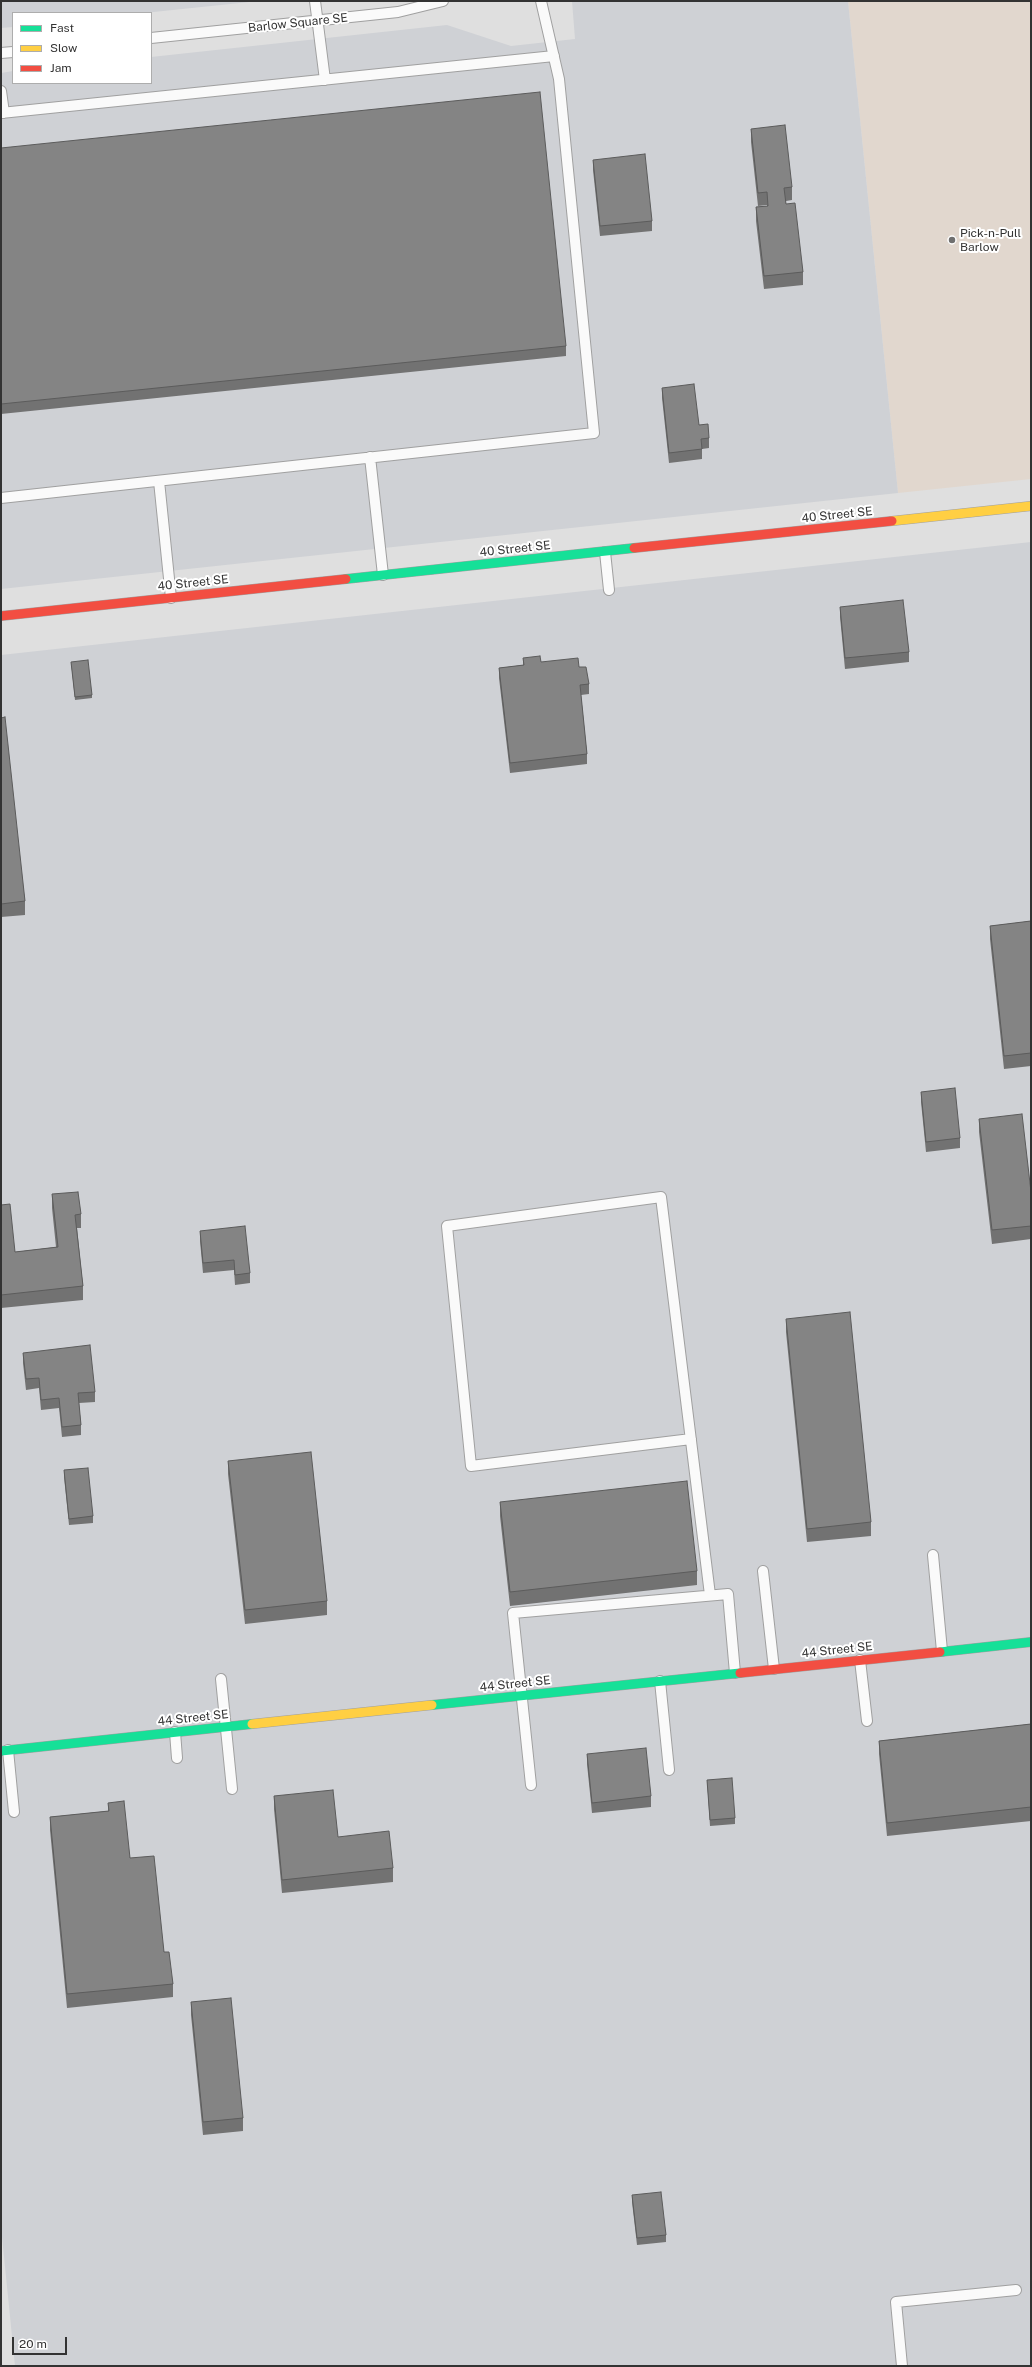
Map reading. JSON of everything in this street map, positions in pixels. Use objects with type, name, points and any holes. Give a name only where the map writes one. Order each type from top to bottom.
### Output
[{"type":"street","name":"40 Street SE","points":[[1,616],[1031,506]]},
{"type":"street","name":"44 Street SE","points":[[4,1750],[1031,1642]]},
{"type":"lane","points":[[315,1],[325,80]]},
{"type":"lane","name":"Barlow Square SE","points":[[152,38],[398,12],[443,1]]},
{"type":"lane","points":[[1,498],[594,432],[559,79],[541,1]]},
{"type":"lane","points":[[1,53],[12,52]]},
{"type":"lane","points":[[1,91],[2,113],[554,56]]},
{"type":"lane","points":[[370,457],[383,575]]},
{"type":"lane","points":[[159,481],[171,598]]},
{"type":"lane","points":[[605,552],[609,590]]},
{"type":"lane","points":[[690,1439],[471,1466],[448,1226],[661,1197],[710,1595]]},
{"type":"lane","points":[[933,1555],[942,1651]]},
{"type":"lane","points":[[763,1571],[774,1669]]},
{"type":"lane","points":[[531,1784],[523,1696],[513,1613],[728,1594],[736,1673]]},
{"type":"lane","points":[[860,1660],[867,1722]]},
{"type":"lane","points":[[221,1679],[232,1789]]},
{"type":"lane","points":[[660,1681],[669,1770]]},
{"type":"lane","points":[[175,1732],[177,1758]]},
{"type":"lane","points":[[4,1750],[14,1812]]},
{"type":"lane","points":[[902,2366],[896,2302],[1016,2290]]},
{"type":"shaded area","points":[[1,1],[259,1],[152,12],[12,12],[12,27],[1,28]]},
{"type":"shaded area","points":[[572,1],[848,1],[898,493],[1,589],[1,73],[12,71],[12,84],[152,84],[152,57],[447,25],[511,46],[575,39]]},
{"type":"shaded area","name":"Pick-n-Pull Barlow","points":[[848,1],[1031,1],[1031,479],[898,493]]},
{"type":"shaded area","points":[[1031,542],[1031,2366],[15,2366],[1,2227],[1,655]]},
{"type":"building","points":[[540,92],[566,346],[1,404],[1,148]]},
{"type":"building","points":[[785,125],[792,187],[784,188],[786,204],[795,203],[803,272],[764,276],[756,207],[768,206],[767,192],[758,193],[751,129]]},
{"type":"building","points":[[645,154],[652,221],[600,226],[593,160]]},
{"type":"building","points":[[694,384],[699,425],[708,424],[709,438],[701,439],[702,449],[669,453],[662,388]]},
{"type":"building","points":[[903,600],[909,652],[845,658],[840,607]]},
{"type":"building","points":[[540,656],[541,662],[578,658],[579,667],[586,667],[589,684],[580,685],[587,754],[510,763],[499,668],[524,665],[523,658]]},
{"type":"building","points":[[88,660],[92,695],[75,697],[71,662]]},
{"type":"building","points":[[5,717],[25,901],[1,904],[1,718]]},
{"type":"building","points":[[1031,921],[1031,1053],[1004,1056],[990,926]]},
{"type":"building","points":[[955,1088],[960,1138],[926,1142],[921,1092]]},
{"type":"building","points":[[1022,1114],[1031,1192],[1031,1226],[992,1230],[979,1119]]},
{"type":"building","points":[[78,1192],[81,1214],[75,1215],[83,1286],[1,1295],[1,1205],[10,1204],[15,1252],[58,1247],[52,1194]]},
{"type":"building","points":[[245,1226],[250,1273],[235,1275],[234,1260],[203,1263],[200,1231]]},
{"type":"building","points":[[850,1312],[871,1522],[807,1529],[786,1319]]},
{"type":"building","points":[[90,1345],[95,1392],[78,1393],[81,1425],[62,1427],[59,1398],[41,1400],[39,1378],[26,1379],[23,1353]]},
{"type":"building","points":[[311,1452],[327,1601],[245,1610],[228,1461]]},
{"type":"building","points":[[88,1468],[93,1516],[69,1519],[64,1470]]},
{"type":"building","points":[[687,1481],[697,1571],[510,1592],[500,1502]]},
{"type":"building","points":[[1031,1724],[1031,1807],[887,1823],[879,1741]]},
{"type":"building","points":[[646,1748],[651,1796],[592,1803],[587,1754]]},
{"type":"building","points":[[732,1778],[735,1818],[710,1820],[707,1780]]},
{"type":"building","points":[[333,1790],[338,1837],[389,1831],[393,1868],[282,1880],[274,1796]]},
{"type":"building","points":[[124,1801],[130,1858],[154,1856],[164,1952],[169,1952],[173,1984],[67,1994],[50,1817],[109,1811],[108,1803]]},
{"type":"building","points":[[231,1998],[243,2118],[203,2122],[191,2002]]},
{"type":"building","points":[[661,2192],[666,2235],[637,2238],[632,2195]]},
{"type":"traffic: fast","points":[[346,579],[634,548]]},
{"type":"traffic: fast","points":[[940,1652],[1031,1642]]},
{"type":"traffic: fast","points":[[432,1705],[740,1673]]},
{"type":"traffic: fast","points":[[1,1751],[252,1724]]},
{"type":"traffic: slow","points":[[892,521],[1031,506]]},
{"type":"traffic: slow","points":[[252,1724],[432,1705]]},
{"type":"traffic: jam","points":[[634,548],[892,521]]},
{"type":"traffic: jam","points":[[1,616],[346,579]]},
{"type":"traffic: jam","points":[[740,1673],[940,1652]]},
{"type":"place","name":"Pick-n-Pull Barlow","points":[[952,240]]}]
